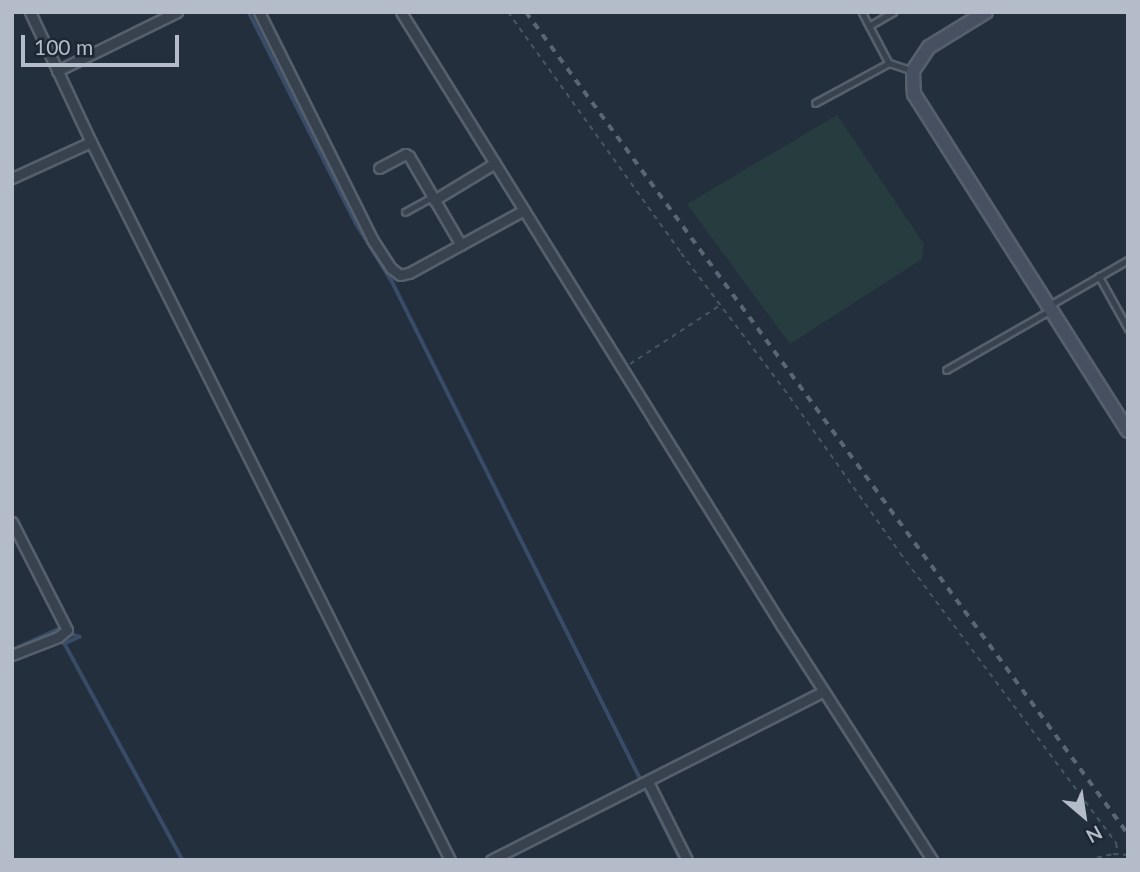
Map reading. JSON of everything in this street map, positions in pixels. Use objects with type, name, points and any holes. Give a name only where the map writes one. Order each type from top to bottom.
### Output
[{"type":"street","points":[[30,12],[90,142],[450,860]]},
{"type":"street","points":[[57,71],[177,12]]},
{"type":"street","points":[[259,12],[372,239],[391,268],[400,275],[409,274],[524,210]]},
{"type":"street","points":[[401,12],[622,369],[932,860]]},
{"type":"street","points":[[986,12],[929,47],[913,71],[912,90],[1128,431]]},
{"type":"street","points":[[12,178],[90,142]]},
{"type":"street","points":[[379,168],[405,154],[461,245]]},
{"type":"street","points":[[433,198],[495,163]]},
{"type":"street","points":[[12,522],[67,630],[58,637],[12,656]]},
{"type":"street","points":[[491,860],[824,691]]},
{"type":"street","points":[[648,782],[687,860]]},
{"type":"lane","points":[[862,12],[889,63],[913,71]]},
{"type":"lane","points":[[869,26],[893,12]]},
{"type":"lane","points":[[815,103],[889,63]]},
{"type":"lane","points":[[405,212],[433,198]]},
{"type":"lane","points":[[946,370],[1128,260]]},
{"type":"lane","points":[[1099,276],[1128,328]]},
{"type":"path","points":[[508,12],[1116,844],[1118,854]]},
{"type":"path","points":[[622,369],[720,305]]},
{"type":"path","points":[[1087,860],[1118,854],[1128,855]]},
{"type":"green space","points":[[837,115],[924,244],[922,259],[790,344],[687,204]]},
{"type":"waterway","points":[[249,12],[356,223],[392,281],[681,860]]},
{"type":"waterway","points":[[12,650],[59,629],[80,637],[65,644],[183,860]]},
{"type":"railway","points":[[526,12],[1128,834]]}]
